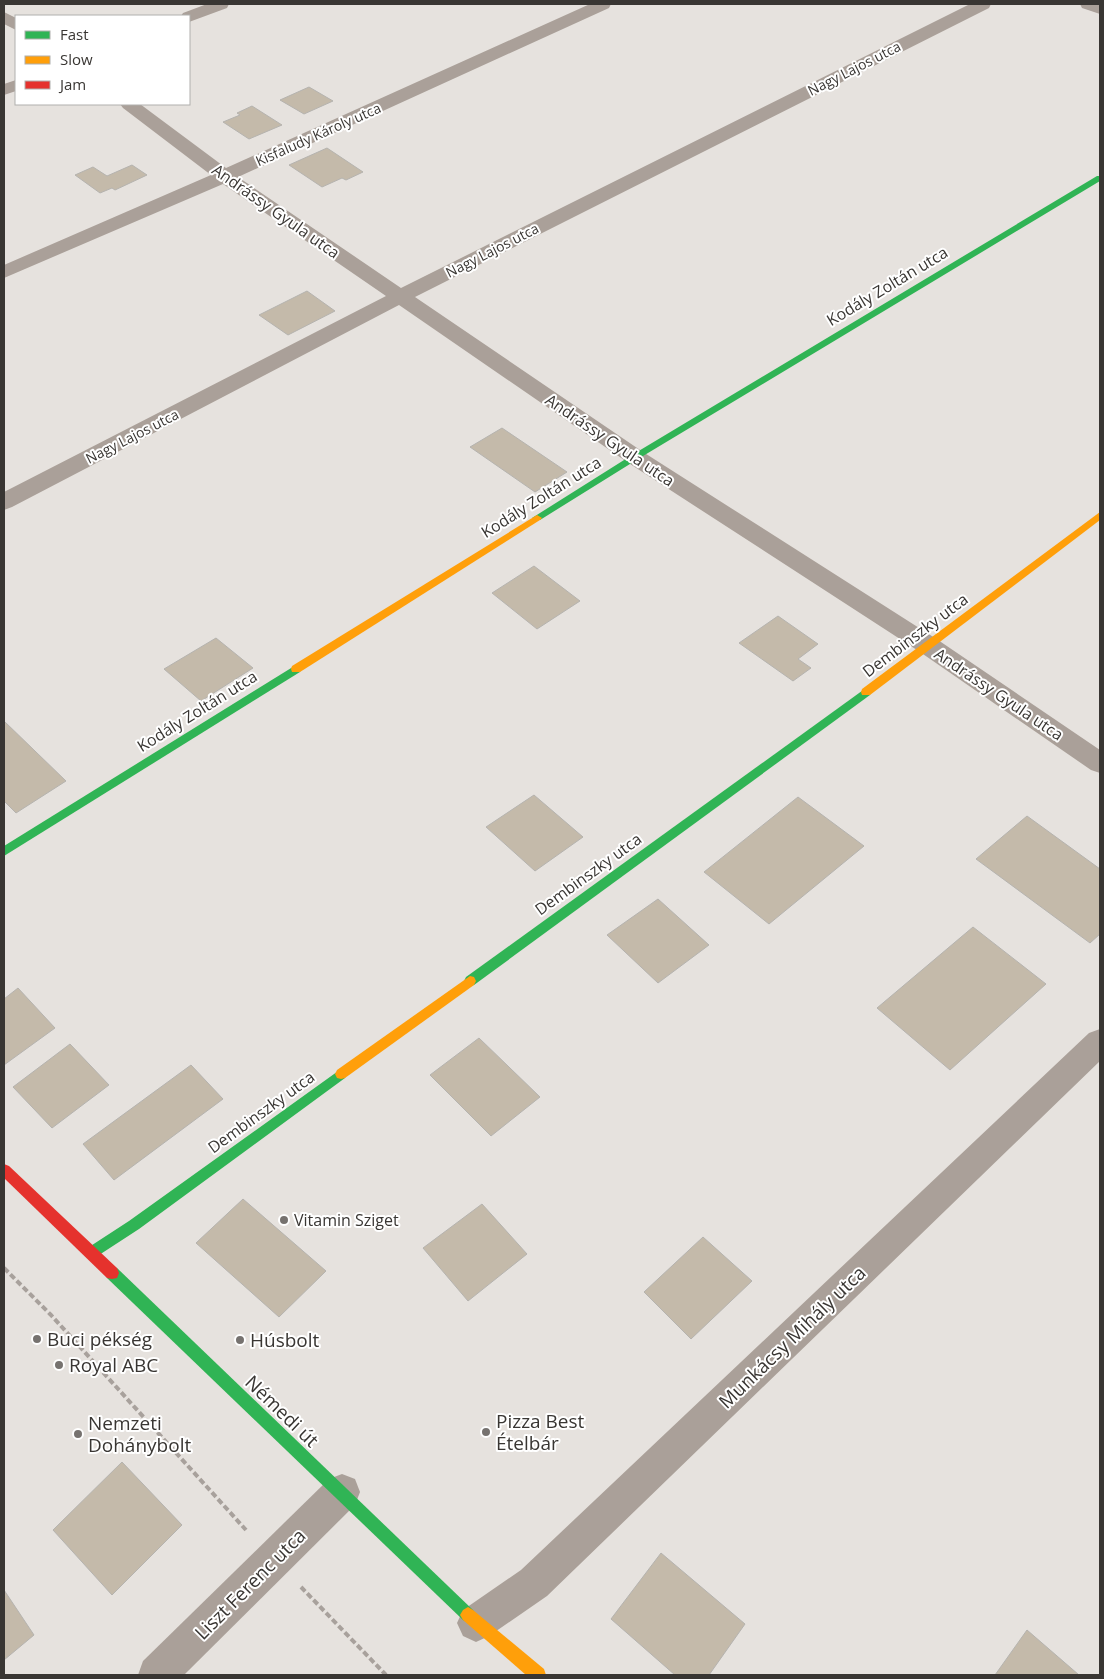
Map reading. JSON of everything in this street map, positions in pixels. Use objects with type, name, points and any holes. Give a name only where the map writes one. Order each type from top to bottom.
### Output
[{"type":"street","points":[[190,17],[221,4]]},
{"type":"street","name":"Kisfaludy Károly utca","points":[[4,272],[224,176],[603,4]]},
{"type":"street","name":"Nagy Lajos utca","points":[[4,502],[400,296],[982,4]]},
{"type":"street","points":[[1088,4],[1100,9]]},
{"type":"street","points":[[4,17],[15,24]]},
{"type":"street","name":"Andrássy Gyula utca","points":[[130,105],[224,176],[635,457],[929,646],[1100,763]]},
{"type":"street","name":"Kodály Zoltán utca","points":[[4,852],[635,457],[1100,178]]},
{"type":"street","name":"Dembinszky utca","points":[[91,1253],[134,1225],[929,646],[1100,515]]},
{"type":"street","name":"Munkácsy Mihály utca","points":[[476,1624],[534,1583],[1100,1042]]},
{"type":"street","name":"Némedi út","points":[[4,1170],[342,1492],[476,1624],[538,1675]]},
{"type":"street","name":"Liszt Ferenc utca","points":[[157,1675],[342,1492]]},
{"type":"path","points":[[4,1268],[51,1316],[363,1654],[386,1675]]},
{"type":"building","points":[[309,87],[333,101],[304,114],[280,100]]},
{"type":"building","points":[[252,106],[282,125],[249,139],[223,122],[240,115],[237,113]]},
{"type":"building","points":[[327,148],[363,172],[346,180],[342,178],[322,187],[289,165]]},
{"type":"building","points":[[132,165],[147,175],[115,190],[112,188],[100,193],[75,175],[93,167],[107,176]]},
{"type":"building","points":[[307,291],[335,311],[288,335],[259,315]]},
{"type":"building","points":[[502,428],[567,472],[535,492],[470,447]]},
{"type":"building","points":[[534,566],[580,601],[537,629],[492,593]]},
{"type":"building","points":[[778,616],[818,644],[798,659],[811,668],[793,681],[739,643]]},
{"type":"building","points":[[216,638],[253,668],[201,701],[164,669]]},
{"type":"building","points":[[4,721],[66,781],[16,813],[4,801]]},
{"type":"building","points":[[534,795],[583,837],[535,871],[486,827]]},
{"type":"building","points":[[798,797],[864,846],[769,924],[704,872]]},
{"type":"building","points":[[1027,816],[1100,869],[1100,934],[1090,943],[976,859]]},
{"type":"building","points":[[658,899],[709,945],[658,983],[607,935]]},
{"type":"building","points":[[973,927],[1046,984],[950,1070],[877,1008]]},
{"type":"building","points":[[18,988],[55,1028],[4,1065],[4,999]]},
{"type":"building","points":[[479,1038],[540,1097],[491,1136],[430,1075]]},
{"type":"building","points":[[70,1044],[109,1085],[52,1128],[13,1087]]},
{"type":"building","points":[[191,1065],[223,1099],[114,1180],[83,1144]]},
{"type":"building","points":[[243,1199],[326,1271],[279,1317],[196,1243]]},
{"type":"building","points":[[482,1204],[527,1254],[468,1301],[423,1248]]},
{"type":"building","points":[[703,1237],[752,1281],[691,1339],[644,1292]]},
{"type":"building","points":[[122,1462],[182,1525],[112,1595],[53,1530]]},
{"type":"building","points":[[661,1553],[745,1624],[709,1675],[675,1675],[611,1619]]},
{"type":"building","points":[[4,1590],[34,1635],[4,1660]]},
{"type":"building","points":[[1027,1630],[1079,1675],[995,1675]]},
{"type":"traffic: fast","points":[[537,518],[635,457],[1100,178]]},
{"type":"traffic: fast","points":[[4,852],[296,669]]},
{"type":"traffic: fast","points":[[470,981],[866,692]]},
{"type":"traffic: fast","points":[[91,1253],[134,1225],[341,1074]]},
{"type":"traffic: fast","points":[[112,1273],[468,1615]]},
{"type":"traffic: slow","points":[[866,692],[1100,515]]},
{"type":"traffic: slow","points":[[296,669],[537,518]]},
{"type":"traffic: slow","points":[[341,1074],[470,981]]},
{"type":"traffic: slow","points":[[468,1615],[538,1675]]},
{"type":"traffic: jam","points":[[4,1170],[112,1273]]},
{"type":"place","name":"Vitamin Sziget","points":[[284,1220]]},
{"type":"place","name":"Buci pékség","points":[[37,1339]]},
{"type":"place","name":"Húsbolt","points":[[240,1340]]},
{"type":"place","name":"Royal ABC","points":[[59,1365]]},
{"type":"place","name":"Pizza Best Ételbár","points":[[486,1432]]},
{"type":"place","name":"Nemzeti Dohánybolt","points":[[78,1434]]}]
